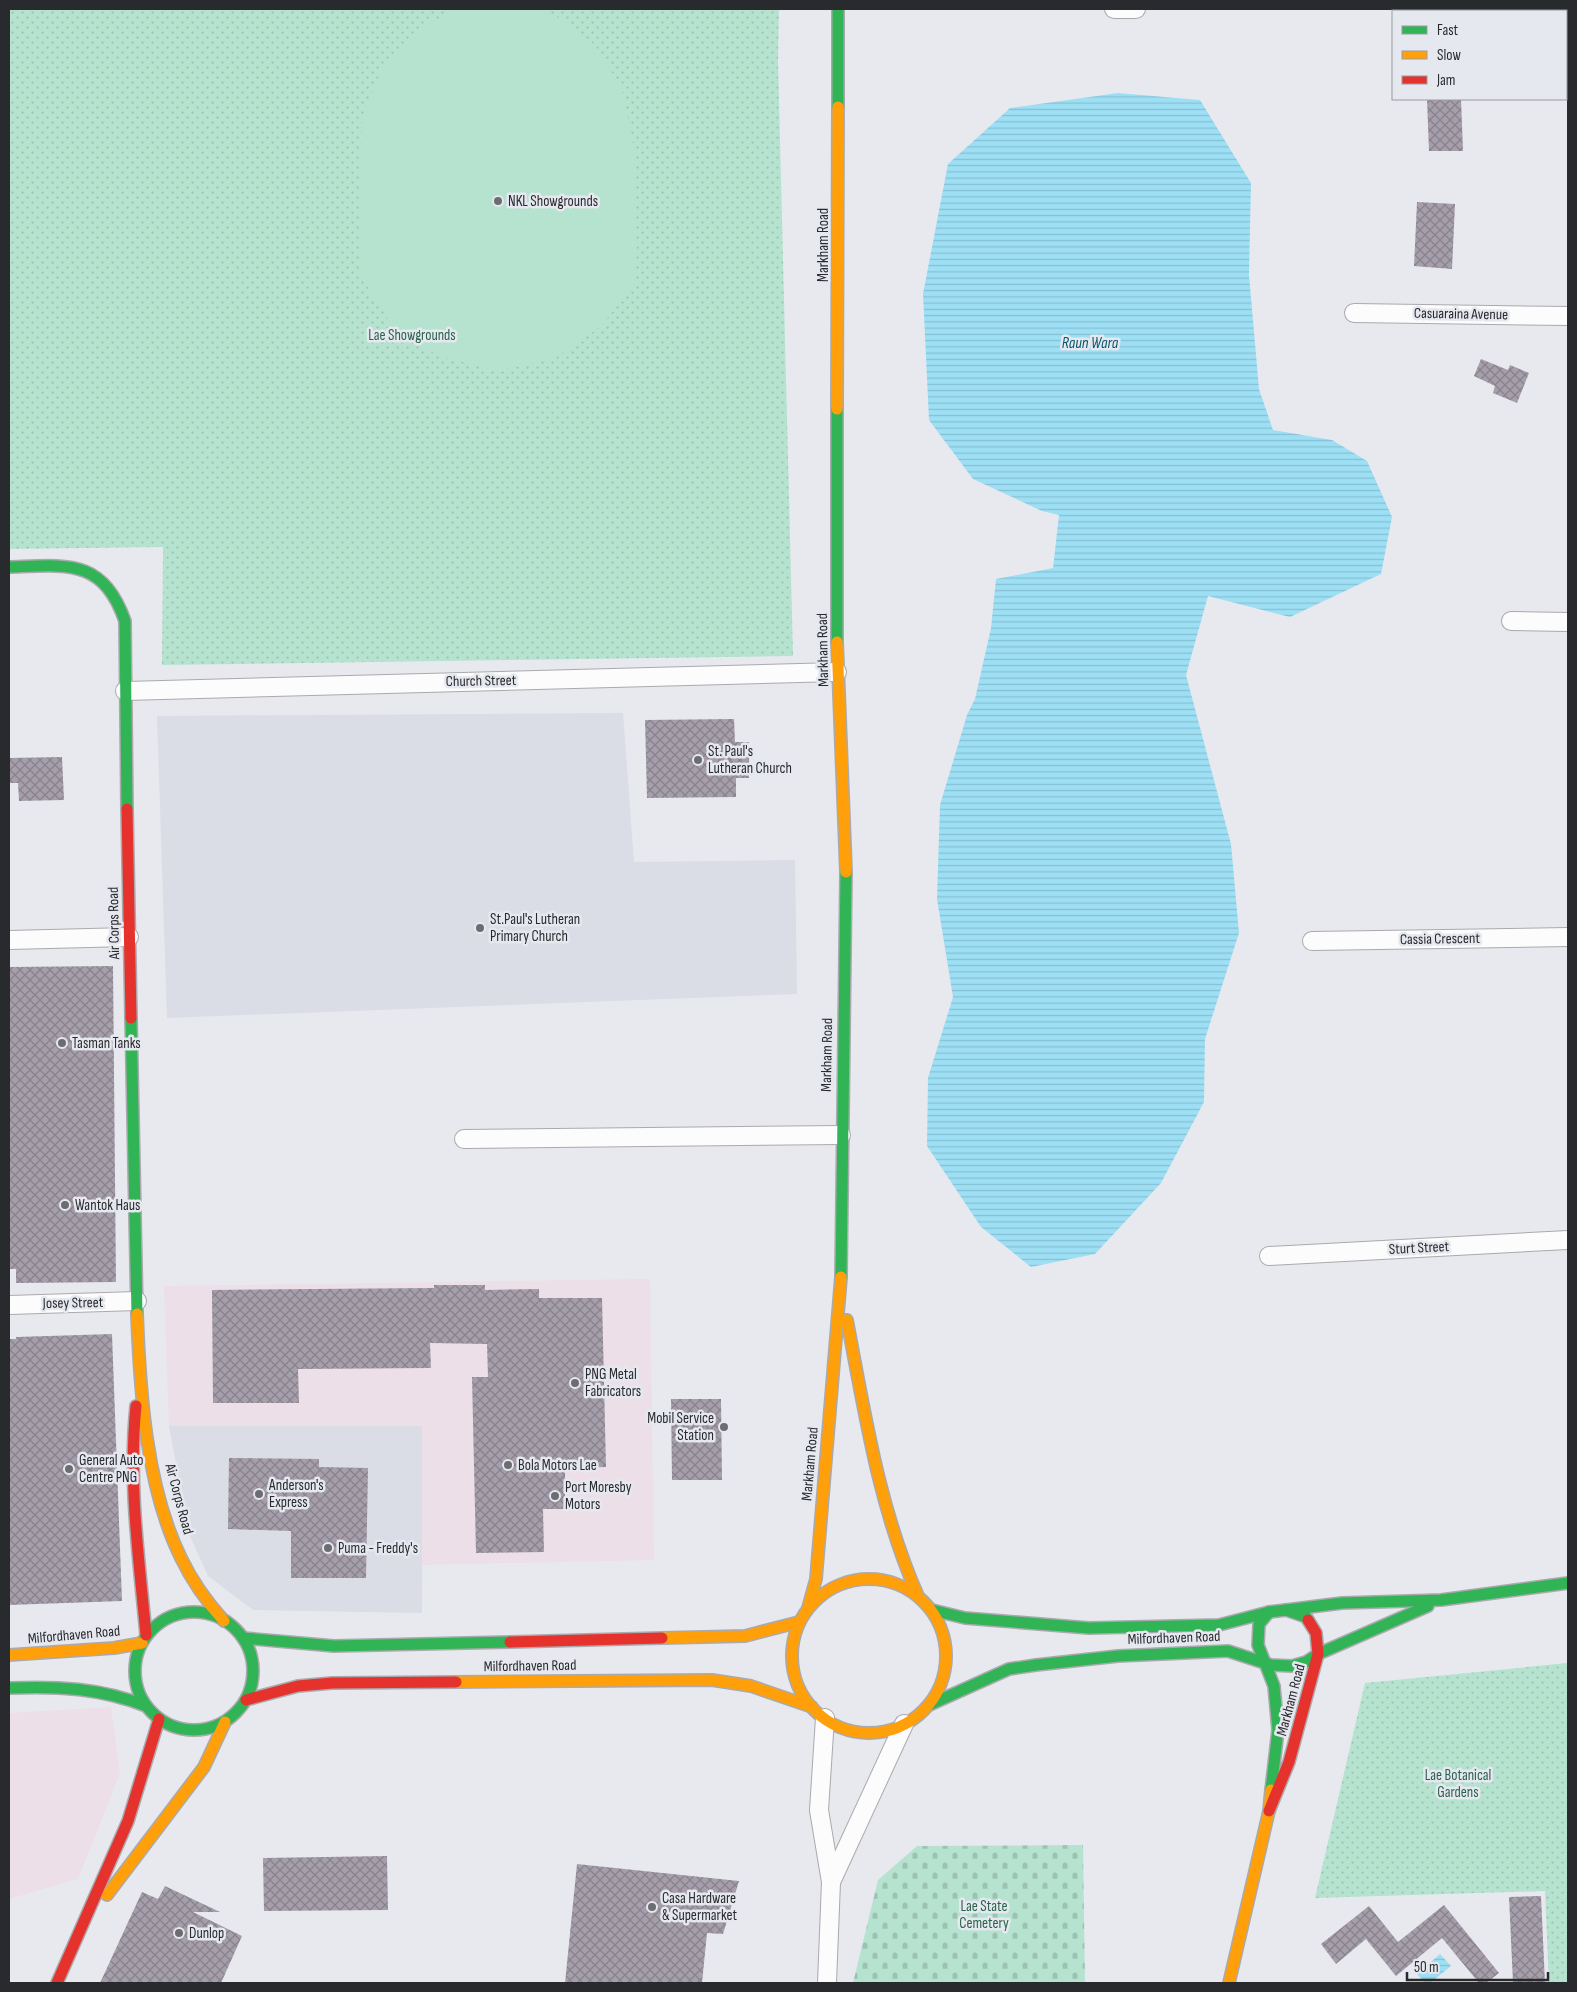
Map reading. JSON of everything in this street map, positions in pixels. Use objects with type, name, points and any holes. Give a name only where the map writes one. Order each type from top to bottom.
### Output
[{"type":"main road","name":"Markham Road","points":[[808,1608],[816,1579],[841,1291],[841,1135],[846,850],[837,672],[838,9]]},
{"type":"main road","name":"Air Corps Road","points":[[9,567],[72,568],[87,571],[100,578],[113,591],[120,602],[125,621],[129,937],[137,1302],[142,1369],[149,1438],[157,1484],[172,1535],[187,1573],[205,1599],[224,1621]]},
{"type":"main road","name":"Markham Road","points":[[841,1291],[892,1532],[904,1566],[918,1596]]},
{"type":"main road","name":"Air Corps Road","points":[[142,1369],[130,1464],[144,1639]]},
{"type":"main road","points":[[873,1578],[897,1583],[918,1596],[932,1610],[943,1633],[947,1658],[942,1684],[929,1705],[904,1724],[887,1731],[863,1733],[839,1726],[818,1712],[802,1694],[794,1671],[792,1646],[800,1622],[808,1608],[826,1591],[848,1581],[873,1578]]},
{"type":"main road","name":"Milfordhaven Road","points":[[932,1610],[965,1618],[1089,1628],[1219,1625],[1269,1612],[1342,1603],[1441,1600],[1568,1583]]},
{"type":"main road","name":"Milfordhaven Road","points":[[929,1705],[1009,1670],[1036,1665],[1118,1656],[1228,1651],[1280,1667],[1292,1666],[1306,1662],[1318,1654],[1441,1600]]},
{"type":"main road","name":"Markham Road","points":[[1270,1811],[1290,1762],[1318,1654],[1316,1634],[1312,1624],[1306,1617],[1286,1610]]},
{"type":"main road","points":[[195,1612],[214,1615],[224,1621],[243,1638],[250,1653],[253,1668],[252,1684],[246,1700],[237,1712],[225,1722],[204,1730],[180,1729],[159,1720],[146,1706],[137,1689],[134,1671],[137,1652],[144,1639],[160,1622],[176,1614],[195,1612]]},
{"type":"main road","name":"Markham Road","points":[[1229,1983],[1270,1811],[1278,1730],[1274,1686],[1258,1645],[1259,1624],[1269,1612]]},
{"type":"main road","name":"Milfordhaven Road","points":[[243,1638],[334,1646],[738,1636],[765,1633],[800,1622]]},
{"type":"main road","name":"Milfordhaven Road","points":[[9,1656],[114,1648],[144,1639]]},
{"type":"main road","name":"Milfordhaven Road","points":[[246,1700],[290,1688],[332,1683],[712,1680],[731,1681],[765,1688],[818,1712]]},
{"type":"main road","points":[[9,1688],[53,1686],[91,1688],[120,1694],[146,1706]]},
{"type":"main road","points":[[57,1983],[79,1937],[128,1821],[159,1720]]},
{"type":"main road","points":[[79,1937],[113,1886],[204,1767],[225,1722]]},
{"type":"street","points":[[1114,9],[1136,9]]},
{"type":"street","name":"Casuaraina Avenue","points":[[1354,313],[1568,316]]},
{"type":"street","points":[[1511,621],[1568,622]]},
{"type":"street","name":"Church Street","points":[[125,691],[837,672]]},
{"type":"street","points":[[9,940],[129,937]]},
{"type":"street","name":"Cassia Crescent","points":[[1312,941],[1568,937]]},
{"type":"street","points":[[464,1139],[841,1135]]},
{"type":"street","name":"Sturt Street","points":[[1269,1256],[1568,1240]]},
{"type":"street","name":"Josey Street","points":[[9,1304],[137,1302]]},
{"type":"street","points":[[818,1712],[818,1810],[831,1882],[827,1983]]},
{"type":"street","points":[[831,1882],[904,1724]]},
{"type":"shaded area","name":"St.Paul's Lutheran Primary Church","points":[[623,713],[634,862],[795,860],[797,994],[167,1018],[157,716]]},
{"type":"shaded area","points":[[650,1279],[654,1560],[422,1565],[422,1426],[169,1426],[164,1286]]},
{"type":"shaded area","points":[[169,1426],[423,1426],[422,1613],[253,1610],[208,1576],[189,1534]]},
{"type":"shaded area","points":[[111,1707],[120,1773],[78,1879],[9,1899],[9,1713]]},
{"type":"green space","name":"Lae Showgrounds","points":[[9,9],[779,9],[778,61],[793,656],[162,665],[163,547],[9,549]]},
{"type":"green space","name":"NKL Showgrounds","points":[[456,9],[538,9],[554,15],[595,45],[622,89],[634,148],[637,255],[634,285],[601,326],[554,359],[496,371],[436,355],[392,325],[360,275],[362,118],[381,70],[415,31]]},
{"type":"green space","name":"Lae Botanical Gardens","points":[[1568,1663],[1568,1983],[1549,1983],[1545,1891],[1315,1898],[1365,1683]]},
{"type":"green space","name":"Lae State Cemetery","points":[[1083,1845],[1085,1983],[853,1983],[878,1880],[917,1846]]},
{"type":"water","name":"Raun Wara","points":[[1118,93],[1200,100],[1251,183],[1249,275],[1259,389],[1273,430],[1332,440],[1367,461],[1392,517],[1381,574],[1290,617],[1208,596],[1186,675],[1231,844],[1239,933],[1205,1039],[1204,1102],[1161,1183],[1095,1254],[1031,1267],[981,1227],[927,1146],[928,1078],[953,997],[937,899],[940,805],[967,715],[975,699],[991,628],[996,579],[1053,568],[1059,515],[1042,511],[973,479],[929,420],[923,294],[948,164],[1010,108]]},
{"type":"water","points":[[1440,1954],[1451,1966],[1430,1983],[1425,1983],[1417,1974]]},
{"type":"building","points":[[1427,100],[1461,100],[1463,151],[1429,151]]},
{"type":"building","points":[[1417,202],[1455,204],[1452,269],[1414,266]]},
{"type":"building","points":[[1481,359],[1508,370],[1510,365],[1529,373],[1517,403],[1493,393],[1495,386],[1474,376]]},
{"type":"building","name":"St. Paul's Lutheran Church","points":[[734,719],[735,742],[749,742],[749,778],[736,778],[736,797],[647,798],[645,720]]},
{"type":"building","points":[[62,757],[64,800],[19,801],[18,783],[9,783],[9,758]]},
{"type":"building","points":[[113,966],[116,1282],[16,1283],[16,1269],[9,1269],[9,967]]},
{"type":"building","points":[[434,1285],[485,1285],[485,1290],[539,1289],[539,1298],[602,1298],[606,1467],[565,1468],[565,1509],[543,1509],[544,1552],[476,1553],[472,1377],[488,1377],[487,1344],[430,1343],[431,1368],[298,1369],[299,1403],[213,1403],[212,1290],[434,1288]]},
{"type":"building","name":"General Auto Centre PNG","points":[[112,1334],[122,1601],[9,1605],[9,1339],[16,1339],[16,1337]]},
{"type":"building","points":[[671,1399],[721,1399],[722,1480],[672,1480]]},
{"type":"building","points":[[229,1458],[319,1459],[319,1467],[368,1468],[366,1578],[291,1578],[291,1531],[228,1529]]},
{"type":"building","points":[[387,1856],[388,1910],[264,1911],[263,1858]]},
{"type":"building","name":"Casa Hardware & Supermarket","points":[[577,1864],[739,1881],[723,1934],[707,1933],[702,1983],[565,1983]]},
{"type":"building","name":"Dunlop","points":[[165,1886],[220,1912],[193,1912],[242,1936],[221,1983],[100,1983],[142,1892],[158,1899]]},
{"type":"building","points":[[1541,1896],[1545,1983],[1513,1983],[1509,1897]]},
{"type":"building","points":[[1444,1905],[1499,1973],[1486,1983],[1479,1983],[1442,1938],[1396,1976],[1366,1939],[1336,1964],[1321,1944],[1369,1906],[1398,1942]]},
{"type":"traffic: fast","points":[[838,9],[838,107]]},
{"type":"traffic: fast","points":[[837,409],[837,642]]},
{"type":"traffic: fast","points":[[9,567],[49,566],[80,570],[94,576],[106,586],[116,601],[125,621],[127,809]]},
{"type":"traffic: fast","points":[[841,1277],[846,872]]},
{"type":"traffic: fast","points":[[131,1018],[137,1314]]},
{"type":"traffic: fast","points":[[1286,1610],[1342,1603],[1441,1600],[1568,1583]]},
{"type":"traffic: fast","points":[[1318,1654],[1428,1606]]},
{"type":"traffic: fast","points":[[932,1610],[965,1618],[1089,1628],[1219,1625],[1269,1612],[1286,1610],[1306,1617],[1308,1620]]},
{"type":"traffic: fast","points":[[194,1612],[217,1617],[236,1629],[248,1648],[253,1671],[248,1694],[236,1713],[217,1725],[194,1730],[171,1725],[152,1713],[140,1694],[135,1671],[140,1648],[152,1629],[171,1617],[194,1612]]},
{"type":"traffic: fast","points":[[1269,1612],[1259,1624],[1258,1645],[1274,1686],[1278,1730],[1271,1790]]},
{"type":"traffic: fast","points":[[243,1638],[334,1646],[510,1642]]},
{"type":"traffic: fast","points":[[929,1705],[1009,1669],[1036,1665],[1118,1656],[1228,1651],[1271,1665],[1292,1666],[1306,1662],[1318,1654]]},
{"type":"traffic: fast","points":[[9,1688],[44,1687],[96,1692],[146,1706]]},
{"type":"traffic: slow","points":[[837,409],[838,107]]},
{"type":"traffic: slow","points":[[837,642],[846,872]]},
{"type":"traffic: slow","points":[[808,1608],[816,1579],[841,1277]]},
{"type":"traffic: slow","points":[[137,1314],[143,1407],[152,1470],[160,1501],[169,1530],[185,1567],[200,1591],[224,1621]]},
{"type":"traffic: slow","points":[[847,1320],[867,1425],[883,1495],[904,1563],[918,1596]]},
{"type":"traffic: slow","points":[[869,1579],[898,1585],[912,1592],[923,1602],[933,1613],[940,1627],[946,1656],[940,1685],[933,1699],[923,1710],[912,1720],[898,1727],[869,1733],[840,1727],[826,1720],[815,1710],[805,1699],[798,1685],[792,1656],[798,1627],[805,1613],[815,1602],[826,1592],[840,1585],[869,1579]]},
{"type":"traffic: slow","points":[[662,1638],[745,1636],[799,1622]]},
{"type":"traffic: slow","points":[[9,1655],[114,1648],[142,1643]]},
{"type":"traffic: slow","points":[[456,1682],[712,1680],[751,1686],[812,1707]]},
{"type":"traffic: slow","points":[[107,1895],[204,1767],[225,1722]]},
{"type":"traffic: slow","points":[[1229,1983],[1269,1811],[1271,1790]]},
{"type":"traffic: jam","points":[[127,809],[131,1018]]},
{"type":"traffic: jam","points":[[136,1406],[133,1463],[134,1492],[146,1635]]},
{"type":"traffic: jam","points":[[1269,1811],[1289,1762],[1318,1654],[1316,1633],[1308,1620]]},
{"type":"traffic: jam","points":[[510,1642],[662,1638]]},
{"type":"traffic: jam","points":[[246,1700],[298,1686],[332,1683],[456,1682]]},
{"type":"traffic: jam","points":[[57,1983],[128,1821],[159,1719]]},
{"type":"place","name":"NKL Showgrounds","points":[[498,201]]},
{"type":"place","name":"St. Paul's Lutheran Church","points":[[698,760]]},
{"type":"place","name":"St.Paul's Lutheran Primary Church","points":[[480,928]]},
{"type":"place","name":"Tasman Tanks","points":[[62,1043]]},
{"type":"place","name":"Wantok Haus","points":[[65,1205]]},
{"type":"place","name":"PNG Metal Fabricators","points":[[575,1383]]},
{"type":"place","name":"Mobil Service Station","points":[[724,1427]]},
{"type":"place","name":"Bola Motors Lae","points":[[508,1465]]},
{"type":"place","name":"General Auto Centre PNG","points":[[69,1469]]},
{"type":"place","name":"Anderson's Express","points":[[259,1494]]},
{"type":"place","name":"Port Moresby Motors","points":[[555,1496]]},
{"type":"place","name":"Puma - Freddy's","points":[[328,1548]]},
{"type":"place","name":"Casa Hardware & Supermarket","points":[[652,1907]]},
{"type":"place","name":"Dunlop","points":[[179,1933]]}]
